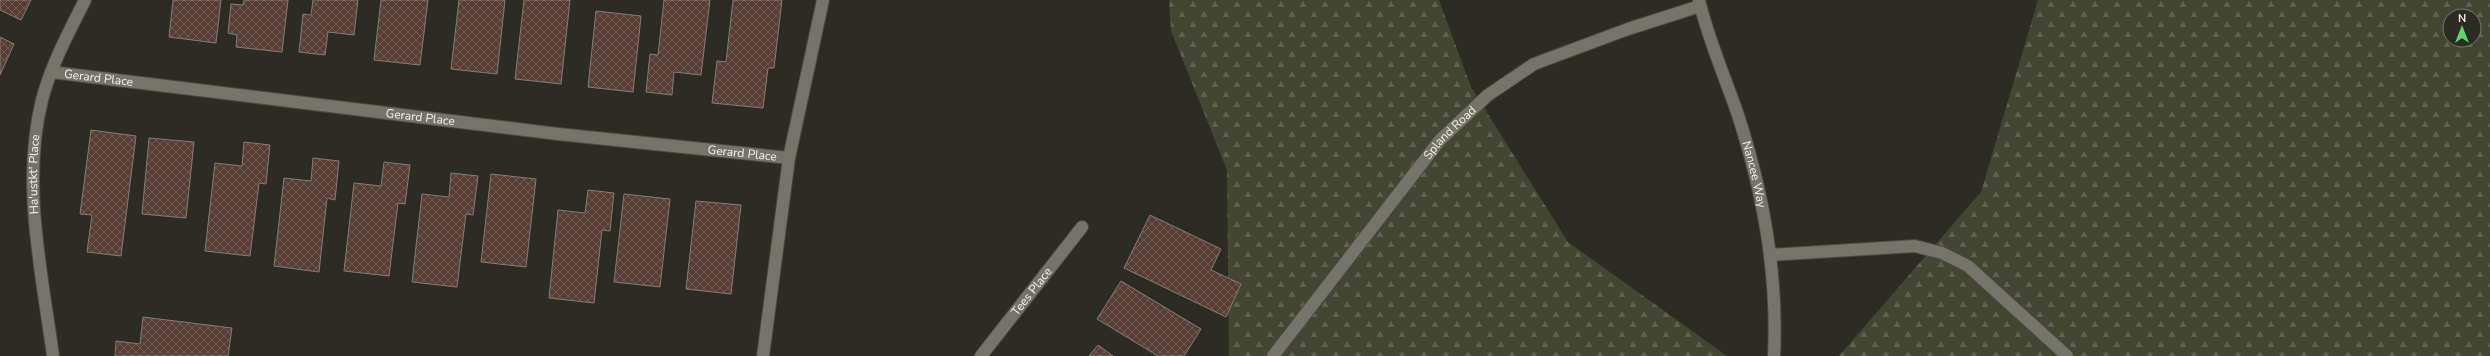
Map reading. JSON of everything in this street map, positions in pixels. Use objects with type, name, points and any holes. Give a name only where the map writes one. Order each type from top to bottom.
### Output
[{"type":"street","name":"Ha'ustkt' Place","points":[[53,356],[33,206],[33,173],[42,101],[51,72],[85,0]]},
{"type":"street","points":[[763,356],[789,158],[823,0]]},
{"type":"street","name":"Nancee Way","points":[[1699,3],[1738,116],[1755,174],[1770,255],[1775,321],[1774,356]]},
{"type":"street","name":"Spland Road","points":[[1273,356],[1440,140],[1488,95],[1534,64],[1699,3]]},
{"type":"street","name":"Gerard Place","points":[[51,72],[558,134],[789,158]]},
{"type":"street","name":"Tees Place","points":[[981,356],[1082,227]]},
{"type":"street","points":[[1770,255],[1915,246],[1942,253],[1968,266],[2067,356]]},
{"type":"green space","points":[[1169,0],[1439,0],[1471,87],[1568,242],[1727,356],[1229,356],[1227,170],[1171,31]]},
{"type":"green space","points":[[2038,0],[2490,0],[2490,356],[1839,356],[1981,192]]},
{"type":"building","points":[[0,0],[31,0],[21,20],[0,10]]},
{"type":"building","points":[[173,0],[221,0],[216,43],[169,37]]},
{"type":"building","points":[[244,0],[288,0],[282,52],[236,47],[237,35],[228,33],[231,4],[243,5]]},
{"type":"building","points":[[313,0],[358,0],[354,35],[328,32],[325,55],[299,52],[303,14],[311,15]]},
{"type":"building","points":[[381,0],[428,0],[420,65],[374,60]]},
{"type":"building","points":[[459,0],[505,0],[497,74],[451,69]]},
{"type":"building","points":[[524,0],[570,0],[561,84],[515,79]]},
{"type":"building","points":[[664,0],[710,0],[701,75],[674,72],[672,95],[646,92],[650,54],[658,55]]},
{"type":"building","points":[[733,0],[782,0],[774,68],[768,68],[763,108],[712,103],[717,61],[726,62]]},
{"type":"building","points":[[596,11],[641,16],[633,92],[588,87]]},
{"type":"building","points":[[0,37],[14,44],[0,75]]},
{"type":"building","points":[[91,130],[136,136],[121,256],[87,252],[92,215],[80,214]]},
{"type":"building","points":[[149,138],[194,142],[186,218],[142,214]]},
{"type":"building","points":[[244,142],[270,145],[266,184],[259,183],[250,256],[205,251],[215,163],[242,166]]},
{"type":"building","points":[[313,158],[339,161],[335,200],[327,198],[319,272],[274,266],[284,178],[311,181]]},
{"type":"building","points":[[384,162],[410,165],[405,204],[398,203],[389,276],[344,271],[354,183],[381,186]]},
{"type":"building","points":[[451,173],[478,176],[473,215],[466,214],[457,287],[412,282],[422,194],[449,197]]},
{"type":"building","points":[[491,174],[536,179],[526,267],[481,262]]},
{"type":"building","points":[[588,190],[614,193],[610,231],[602,230],[594,303],[549,298],[558,210],[585,213]]},
{"type":"building","points":[[624,194],[670,199],[660,287],[614,282]]},
{"type":"building","points":[[696,201],[741,205],[731,294],[686,289]]},
{"type":"building","points":[[1150,215],[1221,249],[1211,270],[1241,284],[1226,317],[1124,268]]},
{"type":"building","points":[[1121,281],[1201,329],[1184,356],[1158,356],[1097,319]]},
{"type":"building","points":[[143,317],[232,328],[228,356],[115,356],[116,341],[140,344]]},
{"type":"building","points":[[1098,345],[1113,356],[1089,356]]}]
